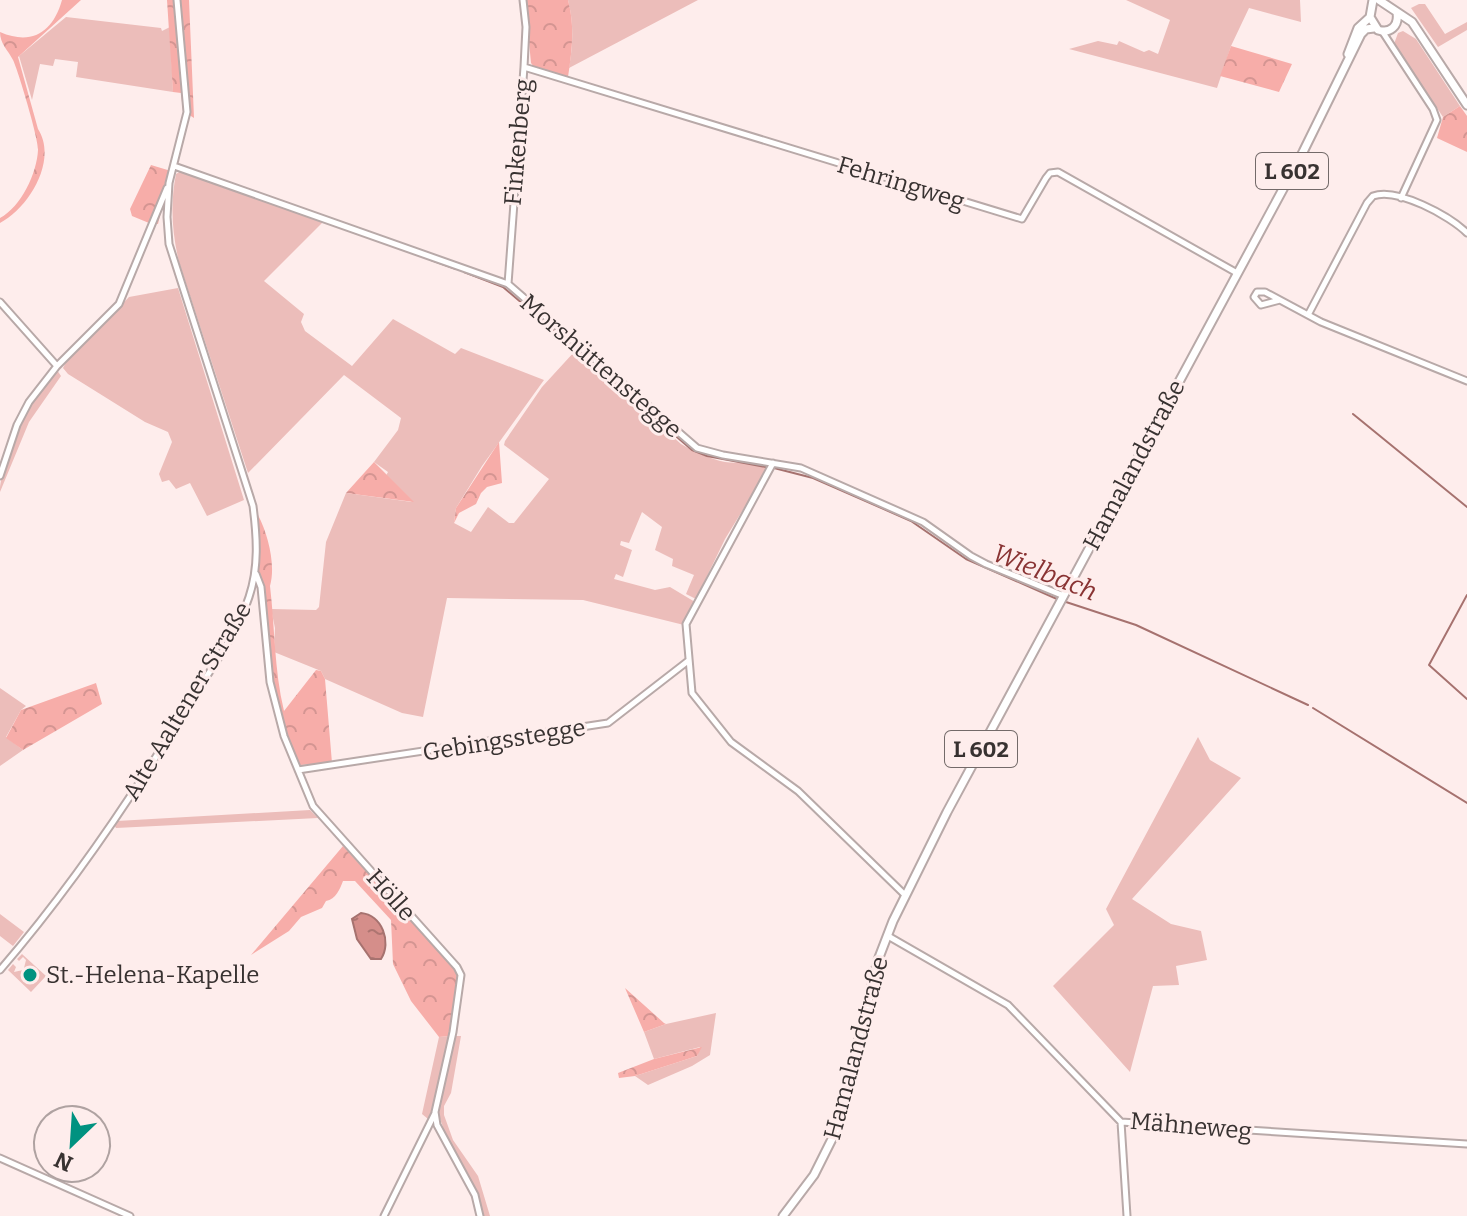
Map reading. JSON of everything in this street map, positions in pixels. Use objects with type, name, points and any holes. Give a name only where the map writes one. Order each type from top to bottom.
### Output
[{"type":"main road","points":[[1373,0],[1372,14],[1385,29],[1404,23],[1416,29]]},
{"type":"main road","name":"L 602","points":[[1372,14],[1381,2],[1390,5],[1397,13],[1385,29]]},
{"type":"main road","points":[[1397,13],[1412,22],[1466,103]]},
{"type":"main road","name":"Hamalandstraße","points":[[1346,68],[1358,28],[1372,14]]},
{"type":"main road","name":"Hamalandstraße","points":[[783,1216],[814,1175],[837,1129],[871,984],[887,935],[947,812],[1237,273],[1361,34],[1366,29],[1385,29]]},
{"type":"street","name":"Alte Aaltener Straße","points":[[0,970],[30,935],[141,784],[236,626],[256,573],[253,506],[169,244],[169,183],[187,112],[177,0]]},
{"type":"street","name":"Finkenberg","points":[[508,284],[524,67],[526,27],[523,0]]},
{"type":"street","points":[[1385,29],[1391,46],[1433,109],[1437,120],[1401,198]]},
{"type":"street","name":"Fehringweg","points":[[524,67],[1022,219],[1046,178],[1050,173],[1058,172],[1237,273]]},
{"type":"street","name":"Morshüttenstegge","points":[[174,166],[508,284],[688,442],[708,452],[801,468],[923,522],[971,556],[1062,599]]},
{"type":"street","points":[[0,476],[17,425],[29,402],[57,366],[119,304],[169,183]]},
{"type":"street","points":[[1308,315],[1373,196],[1383,193],[1448,216],[1467,233]]},
{"type":"street","points":[[1280,300],[1308,315],[1467,381]]},
{"type":"street","points":[[0,302],[57,366]]},
{"type":"street","points":[[773,463],[686,624],[692,693],[731,742],[798,791],[905,895]]},
{"type":"street","name":"Hölle","points":[[256,573],[261,587],[270,682],[284,736],[313,806],[461,975],[453,1032],[435,1112]]},
{"type":"street","name":"Gebingsstegge","points":[[298,770],[608,723],[689,660]]},
{"type":"street","name":"Mähneweg","points":[[887,935],[1008,1005],[1121,1122],[1467,1144]]},
{"type":"street","points":[[384,1216],[435,1112]]},
{"type":"street","points":[[435,1112],[437,1125],[475,1195],[480,1216]]},
{"type":"street","points":[[1121,1122],[1127,1216]]},
{"type":"street","points":[[0,1158],[130,1216]]},
{"type":"shaded area","points":[[568,0],[698,0],[569,68],[572,34]]},
{"type":"shaded area","points":[[1126,0],[1300,0],[1301,22],[1249,8],[1231,46],[1217,88],[1069,49],[1098,41],[1117,45],[1119,41],[1144,52],[1149,50],[1158,54],[1170,20]]},
{"type":"shaded area","points":[[1425,4],[1445,34],[1467,22],[1467,30],[1438,47],[1411,8]]},
{"type":"shaded area","points":[[66,17],[161,28],[162,31],[170,27],[173,92],[76,77],[78,62],[55,59],[53,66],[40,64],[32,100],[19,56]]},
{"type":"shaded area","points":[[1403,31],[1416,39],[1460,106],[1443,117],[1394,44],[1398,33]]},
{"type":"shaded area","points":[[181,171],[323,222],[264,281],[304,314],[301,322],[305,331],[352,366],[393,319],[455,354],[461,348],[544,380],[456,508],[454,523],[471,532],[488,507],[509,523],[514,523],[549,479],[504,445],[542,387],[575,351],[681,444],[719,461],[766,467],[725,539],[696,599],[686,594],[694,575],[672,566],[673,559],[655,550],[662,527],[642,512],[629,543],[621,541],[620,545],[632,550],[623,577],[616,574],[614,579],[655,590],[670,587],[695,602],[684,625],[583,600],[447,598],[423,717],[402,713],[325,679],[321,671],[274,652],[275,628],[271,609],[316,610],[319,607],[326,542],[346,493],[412,502],[382,483],[388,472],[374,462],[398,430],[401,418],[344,375],[248,473],[179,262],[172,208],[176,174]]},
{"type":"shaded area","points":[[178,288],[244,500],[207,516],[190,483],[176,489],[169,480],[162,482],[159,474],[172,442],[168,432],[145,422],[63,368],[67,360],[129,297]]},
{"type":"shaded area","points":[[57,370],[61,376],[29,422],[0,492],[6,463],[20,427],[38,393]]},
{"type":"shaded area","points":[[0,688],[26,706],[6,737],[23,750],[0,766]]},
{"type":"shaded area","points":[[1198,737],[1210,760],[1241,778],[1132,899],[1171,924],[1201,931],[1207,960],[1176,966],[1179,985],[1153,986],[1130,1072],[1053,986],[1114,925],[1106,909]]},
{"type":"shaded area","points":[[310,810],[318,818],[116,828],[114,825],[117,821]]},
{"type":"shaded area","points":[[0,914],[24,932],[13,946],[0,936]]},
{"type":"shaded area","points":[[22,954],[46,976],[31,992],[8,970],[13,964],[16,967],[14,972],[23,970],[31,982],[35,978],[24,968],[26,960],[23,957],[19,961],[17,959]]},
{"type":"shaded area","points":[[716,1013],[710,1055],[648,1085],[635,1076],[697,1056],[700,1047],[654,1059],[644,1032]]},
{"type":"shaded area","points":[[449,1036],[433,1110],[428,1119],[422,1114],[439,1037]]},
{"type":"shaded area","points":[[456,1036],[461,1036],[444,1115],[453,1140],[478,1176],[490,1216],[483,1216],[478,1195],[449,1144],[438,1113]]},
{"type":"green space","points":[[62,0],[81,0],[18,57],[45,155],[30,195],[0,223],[0,218],[21,198],[35,169],[38,150],[19,77],[0,32],[22,37],[40,33],[53,20]]},
{"type":"green space","points":[[167,0],[189,0],[194,118],[183,111],[181,93],[173,92]]},
{"type":"green space","points":[[525,0],[568,0],[572,48],[568,77],[534,67],[531,63]]},
{"type":"green space","points":[[1231,46],[1292,64],[1279,92],[1220,76]]},
{"type":"green space","points":[[1460,106],[1467,116],[1467,152],[1437,138],[1443,117]]},
{"type":"green space","points":[[151,165],[171,171],[158,224],[132,216],[130,209]]},
{"type":"green space","points":[[499,442],[502,483],[487,487],[476,504],[459,513],[454,523],[456,508]]},
{"type":"green space","points":[[374,462],[414,502],[346,493]]},
{"type":"green space","points":[[258,515],[268,540],[271,559],[275,648],[284,711],[316,670],[321,671],[325,679],[332,763],[300,765],[282,723],[272,678],[263,586],[258,573]]},
{"type":"green space","points":[[96,683],[102,704],[23,750],[6,738],[21,710]]},
{"type":"green space","points":[[343,846],[455,968],[460,983],[449,1036],[439,1037],[411,1001],[393,964],[391,920],[355,881],[343,881],[337,893],[322,908],[301,917],[289,931],[251,955]]},
{"type":"green space","points":[[625,988],[664,1023],[666,1024],[644,1032]]},
{"type":"green space","points":[[702,1047],[697,1056],[635,1076],[619,1078],[618,1073],[654,1059]]},
{"type":"water","points":[[361,913],[375,919],[383,930],[385,945],[381,959],[371,959],[357,939],[352,919]]},
{"type":"waterway","name":"Wielbach","points":[[431,260],[456,269]]},
{"type":"waterway","name":"Wielbach","points":[[464,272],[503,287],[572,346]]},
{"type":"waterway","name":"Wielbach","points":[[577,351],[692,450],[707,456],[766,467]]},
{"type":"waterway","points":[[1353,414],[1467,507]]},
{"type":"waterway","name":"Wielbach","points":[[774,468],[813,478],[911,521],[966,559],[1057,599]]},
{"type":"waterway","points":[[1467,595],[1429,665],[1467,699]]},
{"type":"waterway","name":"Wielbach","points":[[1063,601],[1136,625],[1308,705]]},
{"type":"waterway","name":"Wielbach","points":[[1313,708],[1467,803]]},
{"type":"place","name":"St.-Helena-Kapelle","points":[[30,975]]}]
